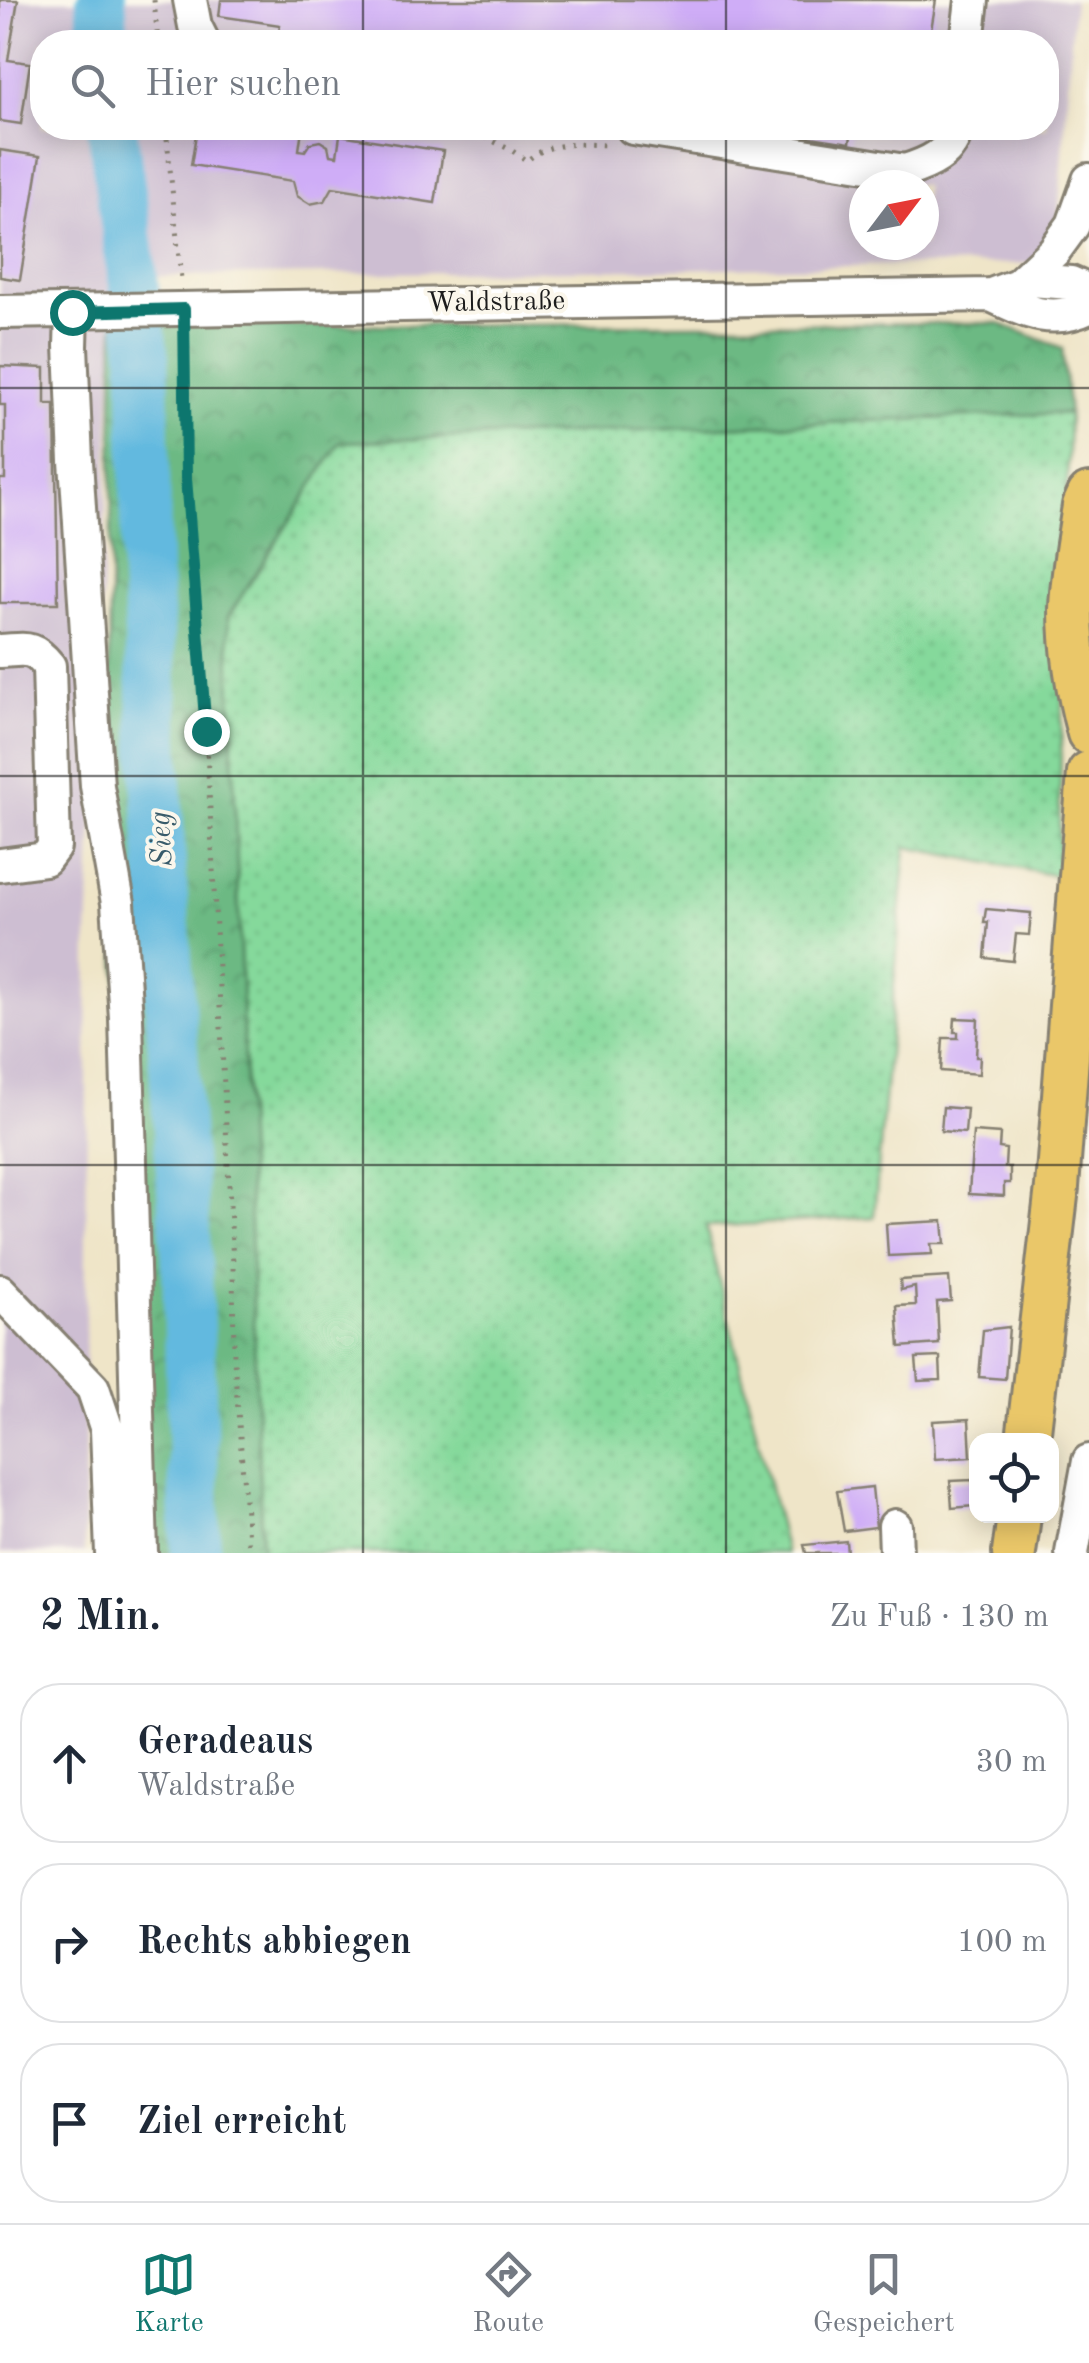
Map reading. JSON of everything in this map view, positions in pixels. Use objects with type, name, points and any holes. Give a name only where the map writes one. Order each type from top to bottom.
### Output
[{"type":"main road","points":[[1089,495],[1084,506],[1071,605],[1077,688],[1089,734]]},
{"type":"main road","points":[[1029,1433],[1058,1187],[1089,774]]},
{"type":"main road","points":[[1014,1553],[1018,1523]]},
{"type":"street","points":[[190,0],[197,30]]},
{"type":"street","points":[[968,30],[972,0]]},
{"type":"street","points":[[709,140],[905,171],[932,162],[954,140]]},
{"type":"street","points":[[1006,289],[1054,251],[1073,225],[1089,180]]},
{"type":"street","name":"Waldstraße","points":[[0,312],[1006,289],[1031,280],[1071,282],[1089,291]]},
{"type":"street","name":"Waldstraße","points":[[1006,289],[1030,313],[1070,316],[1089,307]]},
{"type":"street","points":[[72,312],[76,461],[97,786],[118,903],[126,1018],[141,1553]]},
{"type":"street","points":[[0,651],[28,650],[38,654],[48,666],[54,847],[45,859],[0,865]]},
{"type":"street","points":[[0,1291],[93,1388],[107,1430],[112,1553]]},
{"type":"street","points":[[1072,1553],[1089,1462]]},
{"type":"path","points":[[154,0],[157,30]]},
{"type":"path","points":[[167,140],[186,478],[206,731],[233,1264],[234,1359],[248,1553]]},
{"type":"shaded area","points":[[0,0],[1074,0],[1055,263],[120,277],[114,310],[88,937],[84,1553],[0,1553]]},
{"type":"green space","points":[[998,323],[1062,348],[1069,413],[340,442],[228,617],[262,1553],[149,1553],[107,785],[114,326]]},
{"type":"green space","points":[[1069,413],[1058,876],[906,847],[874,1217],[706,1227],[786,1553],[262,1553],[228,617],[340,442]]},
{"type":"building","points":[[0,0],[18,0],[8,60],[30,63],[21,124],[0,121]]},
{"type":"building","points":[[221,0],[936,0],[931,30],[279,30],[280,25],[219,16]]},
{"type":"building","points":[[195,140],[300,140],[299,150],[305,151],[310,143],[320,141],[328,146],[330,155],[337,156],[339,140],[372,140],[443,151],[435,203],[333,187],[325,201],[310,204],[297,196],[293,181],[191,165]]},
{"type":"building","points":[[0,150],[40,156],[20,280],[0,277]]},
{"type":"building","points":[[0,366],[45,368],[45,404],[55,404],[58,603],[0,603],[0,479],[5,479],[5,405],[0,405]]},
{"type":"building","points":[[986,909],[1031,913],[1029,935],[1016,934],[1013,961],[985,958]]},
{"type":"building","points":[[955,1018],[978,1019],[979,1074],[941,1071],[943,1038],[958,1038],[958,1032],[954,1032]]},
{"type":"building","points":[[943,1107],[967,1109],[965,1133],[941,1131]]},
{"type":"building","points":[[973,1132],[1000,1134],[999,1148],[1006,1149],[1005,1167],[1010,1167],[1010,1183],[1004,1183],[1004,1196],[969,1194]]},
{"type":"building","points":[[943,1221],[945,1244],[931,1244],[932,1254],[888,1256],[886,1224]]},
{"type":"building","points":[[949,1277],[951,1301],[937,1302],[939,1344],[900,1347],[897,1306],[916,1305],[915,1287],[901,1290],[900,1280]]},
{"type":"building","points":[[1009,1327],[1005,1379],[979,1377],[983,1330]]},
{"type":"building","points":[[940,1357],[941,1380],[918,1381],[916,1358]]},
{"type":"building","points":[[969,1419],[969,1457],[935,1459],[933,1421]]},
{"type":"building","points":[[969,1480],[969,1506],[952,1508],[950,1481]]},
{"type":"building","points":[[872,1487],[876,1527],[844,1531],[837,1491]]},
{"type":"building","points":[[846,1541],[847,1553],[806,1553],[804,1545]]},
{"type":"waterway","name":"Sieg","points":[[101,0],[103,30]]},
{"type":"waterway","name":"Sieg","points":[[114,140],[144,357],[146,572],[187,1264],[196,1553]]},
{"type":"route","points":[[72,312],[184,309],[186,478],[206,731]]}]
